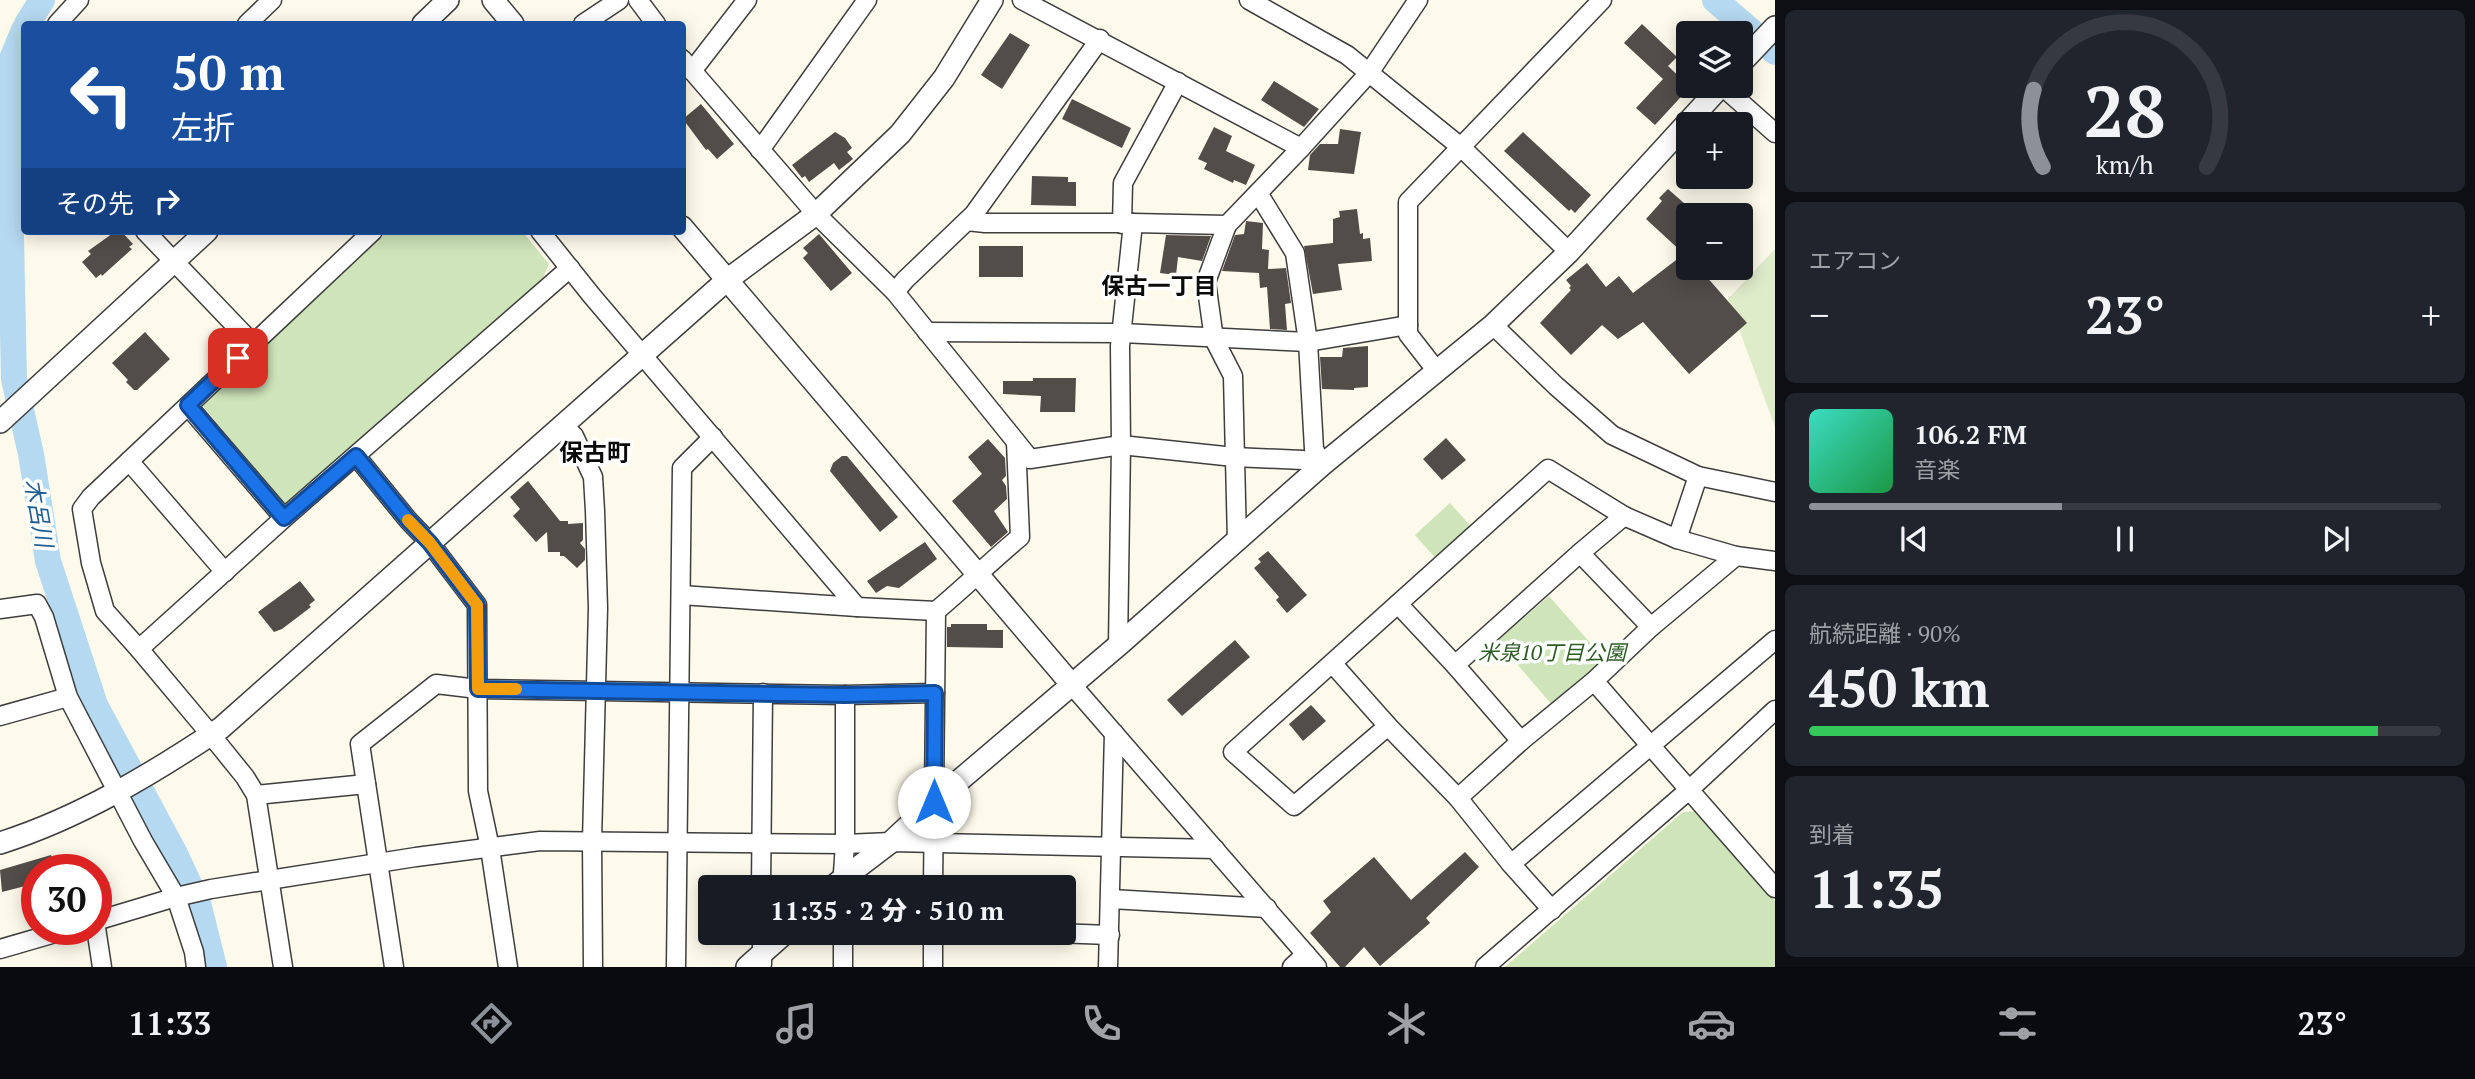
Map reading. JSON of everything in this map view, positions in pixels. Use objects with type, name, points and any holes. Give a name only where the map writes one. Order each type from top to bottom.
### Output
[{"type":"street","points":[[60,21],[79,0]]},
{"type":"street","points":[[250,21],[272,0]]},
{"type":"street","points":[[426,21],[448,0]]},
{"type":"street","points":[[493,0],[510,21]]},
{"type":"street","points":[[588,21],[619,0]]},
{"type":"street","points":[[638,0],[654,21]]},
{"type":"street","points":[[747,0],[687,65],[816,214],[895,292],[1030,459],[1121,445],[1234,457],[1303,460],[1322,465]]},
{"type":"street","points":[[760,150],[867,0]]},
{"type":"street","points":[[0,843],[29,834],[122,789],[211,735],[727,280],[816,214],[900,134],[944,78],[992,0]]},
{"type":"street","points":[[1022,0],[1301,148]]},
{"type":"street","points":[[1248,0],[1347,55],[1462,148],[1569,252]]},
{"type":"street","points":[[1237,541],[1233,376],[1214,339],[1206,282],[1227,225],[1369,73],[1418,0]]},
{"type":"street","points":[[1436,370],[1408,334],[1408,202],[1602,0]]},
{"type":"street","points":[[1753,50],[1775,27]]},
{"type":"street","points":[[895,292],[974,214],[1100,39]]},
{"type":"street","points":[[1118,646],[1121,445],[1119,346],[1128,224],[1123,183],[1178,82]]},
{"type":"street","points":[[850,875],[1118,646],[1322,465],[1493,325],[1569,252],[1711,98]]},
{"type":"street","points":[[1735,98],[1775,134]]},
{"type":"street","points":[[1258,193],[1295,253],[1308,342],[1314,449],[1322,465]]},
{"type":"street","points":[[967,221],[1227,225]]},
{"type":"street","points":[[686,232],[1072,685],[1312,960],[1292,967]]},
{"type":"street","points":[[149,235],[253,344]]},
{"type":"street","points":[[0,422],[203,235]]},
{"type":"street","points":[[283,967],[256,795],[211,735],[105,611],[91,563],[82,509],[91,497],[369,235]]},
{"type":"street","points":[[543,235],[857,607]]},
{"type":"street","points":[[139,649],[284,518],[570,268]]},
{"type":"street","points":[[927,332],[1122,333],[1308,342],[1408,325]]},
{"type":"street","points":[[1493,325],[1612,435],[1698,476],[1775,492]]},
{"type":"street","points":[[188,405],[284,518]]},
{"type":"street","points":[[562,425],[574,436],[593,477],[598,608],[592,841],[593,967]]},
{"type":"street","points":[[676,967],[682,468],[713,437]]},
{"type":"street","points":[[681,595],[936,611],[979,576],[1020,537],[1016,442]]},
{"type":"street","points":[[356,456],[430,543],[477,605],[478,791],[490,848],[508,967]]},
{"type":"street","points":[[129,461],[225,572]]},
{"type":"street","points":[[1385,723],[1388,726],[1294,806],[1234,752],[1548,468],[1624,516],[1677,539],[1736,556],[1775,561]]},
{"type":"street","points":[[1677,539],[1698,476]]},
{"type":"street","points":[[1455,665],[1624,516]]},
{"type":"street","points":[[1580,553],[1651,627]]},
{"type":"street","points":[[1458,798],[1521,741],[1594,681],[1651,627],[1736,556]]},
{"type":"street","points":[[0,609],[37,604],[44,617],[68,697],[180,896],[196,967]]},
{"type":"street","points":[[1398,604],[1521,741]]},
{"type":"street","points":[[933,875],[936,611]]},
{"type":"street","points":[[1511,864],[1775,640]]},
{"type":"street","points":[[1332,663],[1385,723],[1458,798],[1552,910]]},
{"type":"street","points":[[1594,681],[1775,888]]},
{"type":"street","points":[[394,967],[360,744],[436,684],[478,689],[845,695],[935,693]]},
{"type":"street","points":[[761,875],[763,694]]},
{"type":"street","points":[[840,875],[845,844],[845,695]]},
{"type":"street","points":[[0,716],[68,697]]},
{"type":"street","points":[[1485,967],[1690,789],[1775,710]]},
{"type":"street","points":[[1108,967],[1114,733]]},
{"type":"street","points":[[256,795],[366,784]]},
{"type":"street","points":[[112,916],[211,889],[540,841],[845,844],[891,842],[1215,849]]},
{"type":"street","points":[[1111,899],[1267,908]]},
{"type":"street","points":[[1076,934],[1110,935]]},
{"type":"street","points":[[0,949],[21,943]]},
{"type":"street","points":[[99,945],[102,967]]},
{"type":"street","points":[[757,963],[760,945]]},
{"type":"street","points":[[757,963],[774,945]]},
{"type":"street","points":[[843,945],[843,967]]},
{"type":"street","points":[[933,945],[933,967]]},
{"type":"green space","points":[[384,235],[525,235],[549,264],[543,278],[285,505],[202,405]]},
{"type":"green space","points":[[1775,249],[1775,427],[1728,299],[1746,280],[1753,280],[1753,272]]},
{"type":"green space","points":[[1450,503],[1474,530],[1438,561],[1415,535]]},
{"type":"green space","name":"米泉10丁目公園","points":[[1549,596],[1607,662],[1554,707],[1497,641]]},
{"type":"green space","points":[[1698,811],[1775,901],[1775,967],[1505,967],[1683,812]]},
{"type":"building","points":[[1642,24],[1676,56],[1668,66],[1676,74],[1676,98],[1680,98],[1655,125],[1636,108],[1663,79],[1624,43]]},
{"type":"building","points":[[1010,33],[1030,45],[1002,89],[981,75]]},
{"type":"building","points":[[1274,81],[1319,109],[1304,127],[1261,100]]},
{"type":"building","points":[[1072,99],[1131,128],[1122,148],[1062,119]]},
{"type":"building","points":[[701,104],[734,144],[717,159],[706,150],[686,123],[686,116]]},
{"type":"building","points":[[1214,127],[1232,136],[1226,151],[1255,165],[1246,185],[1234,180],[1233,183],[1204,169],[1207,163],[1198,159]]},
{"type":"building","points":[[1340,129],[1361,132],[1354,174],[1308,170],[1310,155],[1320,144],[1338,144]]},
{"type":"building","points":[[835,132],[845,138],[852,148],[847,152],[853,159],[839,170],[834,163],[809,182],[805,176],[802,178],[792,165]]},
{"type":"building","points":[[1523,132],[1591,195],[1575,213],[1571,209],[1569,211],[1504,151]]},
{"type":"building","points":[[1032,176],[1068,177],[1068,182],[1076,182],[1076,206],[1031,205]]},
{"type":"building","points":[[1668,189],[1684,203],[1676,203],[1676,247],[1646,219],[1662,201],[1659,198]]},
{"type":"building","points":[[1357,209],[1360,234],[1363,233],[1363,239],[1370,238],[1372,261],[1338,264],[1342,290],[1313,294],[1304,246],[1333,243],[1333,219],[1340,217],[1339,211]]},
{"type":"building","points":[[1246,221],[1263,223],[1262,249],[1269,250],[1268,269],[1286,268],[1291,303],[1285,304],[1287,330],[1270,329],[1267,287],[1260,288],[1259,273],[1222,271],[1235,235],[1244,234]]},
{"type":"building","points":[[819,234],[852,273],[831,291],[803,258],[808,253],[803,248]]},
{"type":"building","points":[[110,235],[125,235],[133,244],[129,247],[132,249],[102,276],[101,274],[96,278],[82,262],[91,254],[88,251]]},
{"type":"building","points":[[1166,235],[1211,236],[1202,261],[1178,257],[1176,275],[1160,273]]},
{"type":"building","points":[[979,246],[1023,246],[1023,277],[979,277]]},
{"type":"building","points":[[1676,260],[1676,280],[1709,280],[1747,323],[1689,374],[1643,322],[1618,339],[1602,325],[1571,355],[1540,323],[1571,290],[1566,280],[1587,263],[1606,287],[1619,276],[1633,293]]},
{"type":"building","points":[[145,332],[170,359],[134,390],[112,363]]},
{"type":"building","points":[[1368,346],[1368,387],[1354,390],[1322,389],[1320,357],[1342,357],[1343,348]]},
{"type":"building","points":[[1033,378],[1076,378],[1075,412],[1040,412],[1041,396],[1003,394],[1003,381],[1033,381]]},
{"type":"building","points":[[1446,438],[1466,460],[1442,480],[1423,459]]},
{"type":"building","points":[[988,439],[1005,458],[1006,476],[1002,480],[1006,486],[1007,499],[994,511],[1008,532],[991,547],[952,501],[982,474],[968,457]]},
{"type":"building","points":[[842,456],[847,456],[898,517],[880,532],[830,471],[833,463]]},
{"type":"building","points":[[528,481],[560,521],[568,521],[568,524],[583,523],[583,540],[580,543],[585,549],[585,560],[577,568],[564,556],[560,556],[560,552],[548,552],[547,532],[536,542],[513,516],[520,509],[510,497]]},
{"type":"building","points":[[925,542],[937,559],[899,588],[887,586],[876,593],[867,581]]},
{"type":"building","points":[[1268,551],[1307,595],[1287,613],[1276,600],[1279,597],[1254,568],[1261,562],[1258,559]]},
{"type":"building","points":[[300,581],[315,600],[309,605],[311,607],[274,632],[258,612]]},
{"type":"building","points":[[951,624],[987,624],[987,630],[1003,630],[1003,648],[947,647],[947,627],[951,627]]},
{"type":"building","points":[[1235,640],[1250,657],[1182,716],[1167,700]]},
{"type":"building","points":[[1311,705],[1326,721],[1303,741],[1289,724]]},
{"type":"building","points":[[1465,852],[1479,867],[1426,918],[1430,923],[1380,966],[1364,947],[1345,967],[1340,967],[1310,933],[1331,912],[1323,901],[1374,857],[1411,900]]},
{"type":"building","points":[[21,864],[21,887],[2,892],[0,870]]},
{"type":"waterway","name":"木呂川","points":[[29,21],[42,0]]},
{"type":"waterway","points":[[1715,0],[1775,52]]},
{"type":"waterway","name":"木呂川","points":[[21,37],[11,61],[8,92],[14,379],[31,454],[48,561],[95,705],[175,854],[198,903],[214,967]]},
{"type":"slow traffic","points":[[408,520],[430,543],[477,605],[478,689],[516,689]]},
{"type":"district","name":"保古一丁目","points":[[1159,285]]},
{"type":"district","name":"保古町","points":[[595,452]]},
{"type":"route","points":[[238,358],[188,405],[284,518],[356,456],[430,543],[477,605],[478,689],[845,695],[935,693],[934,802]]}]
